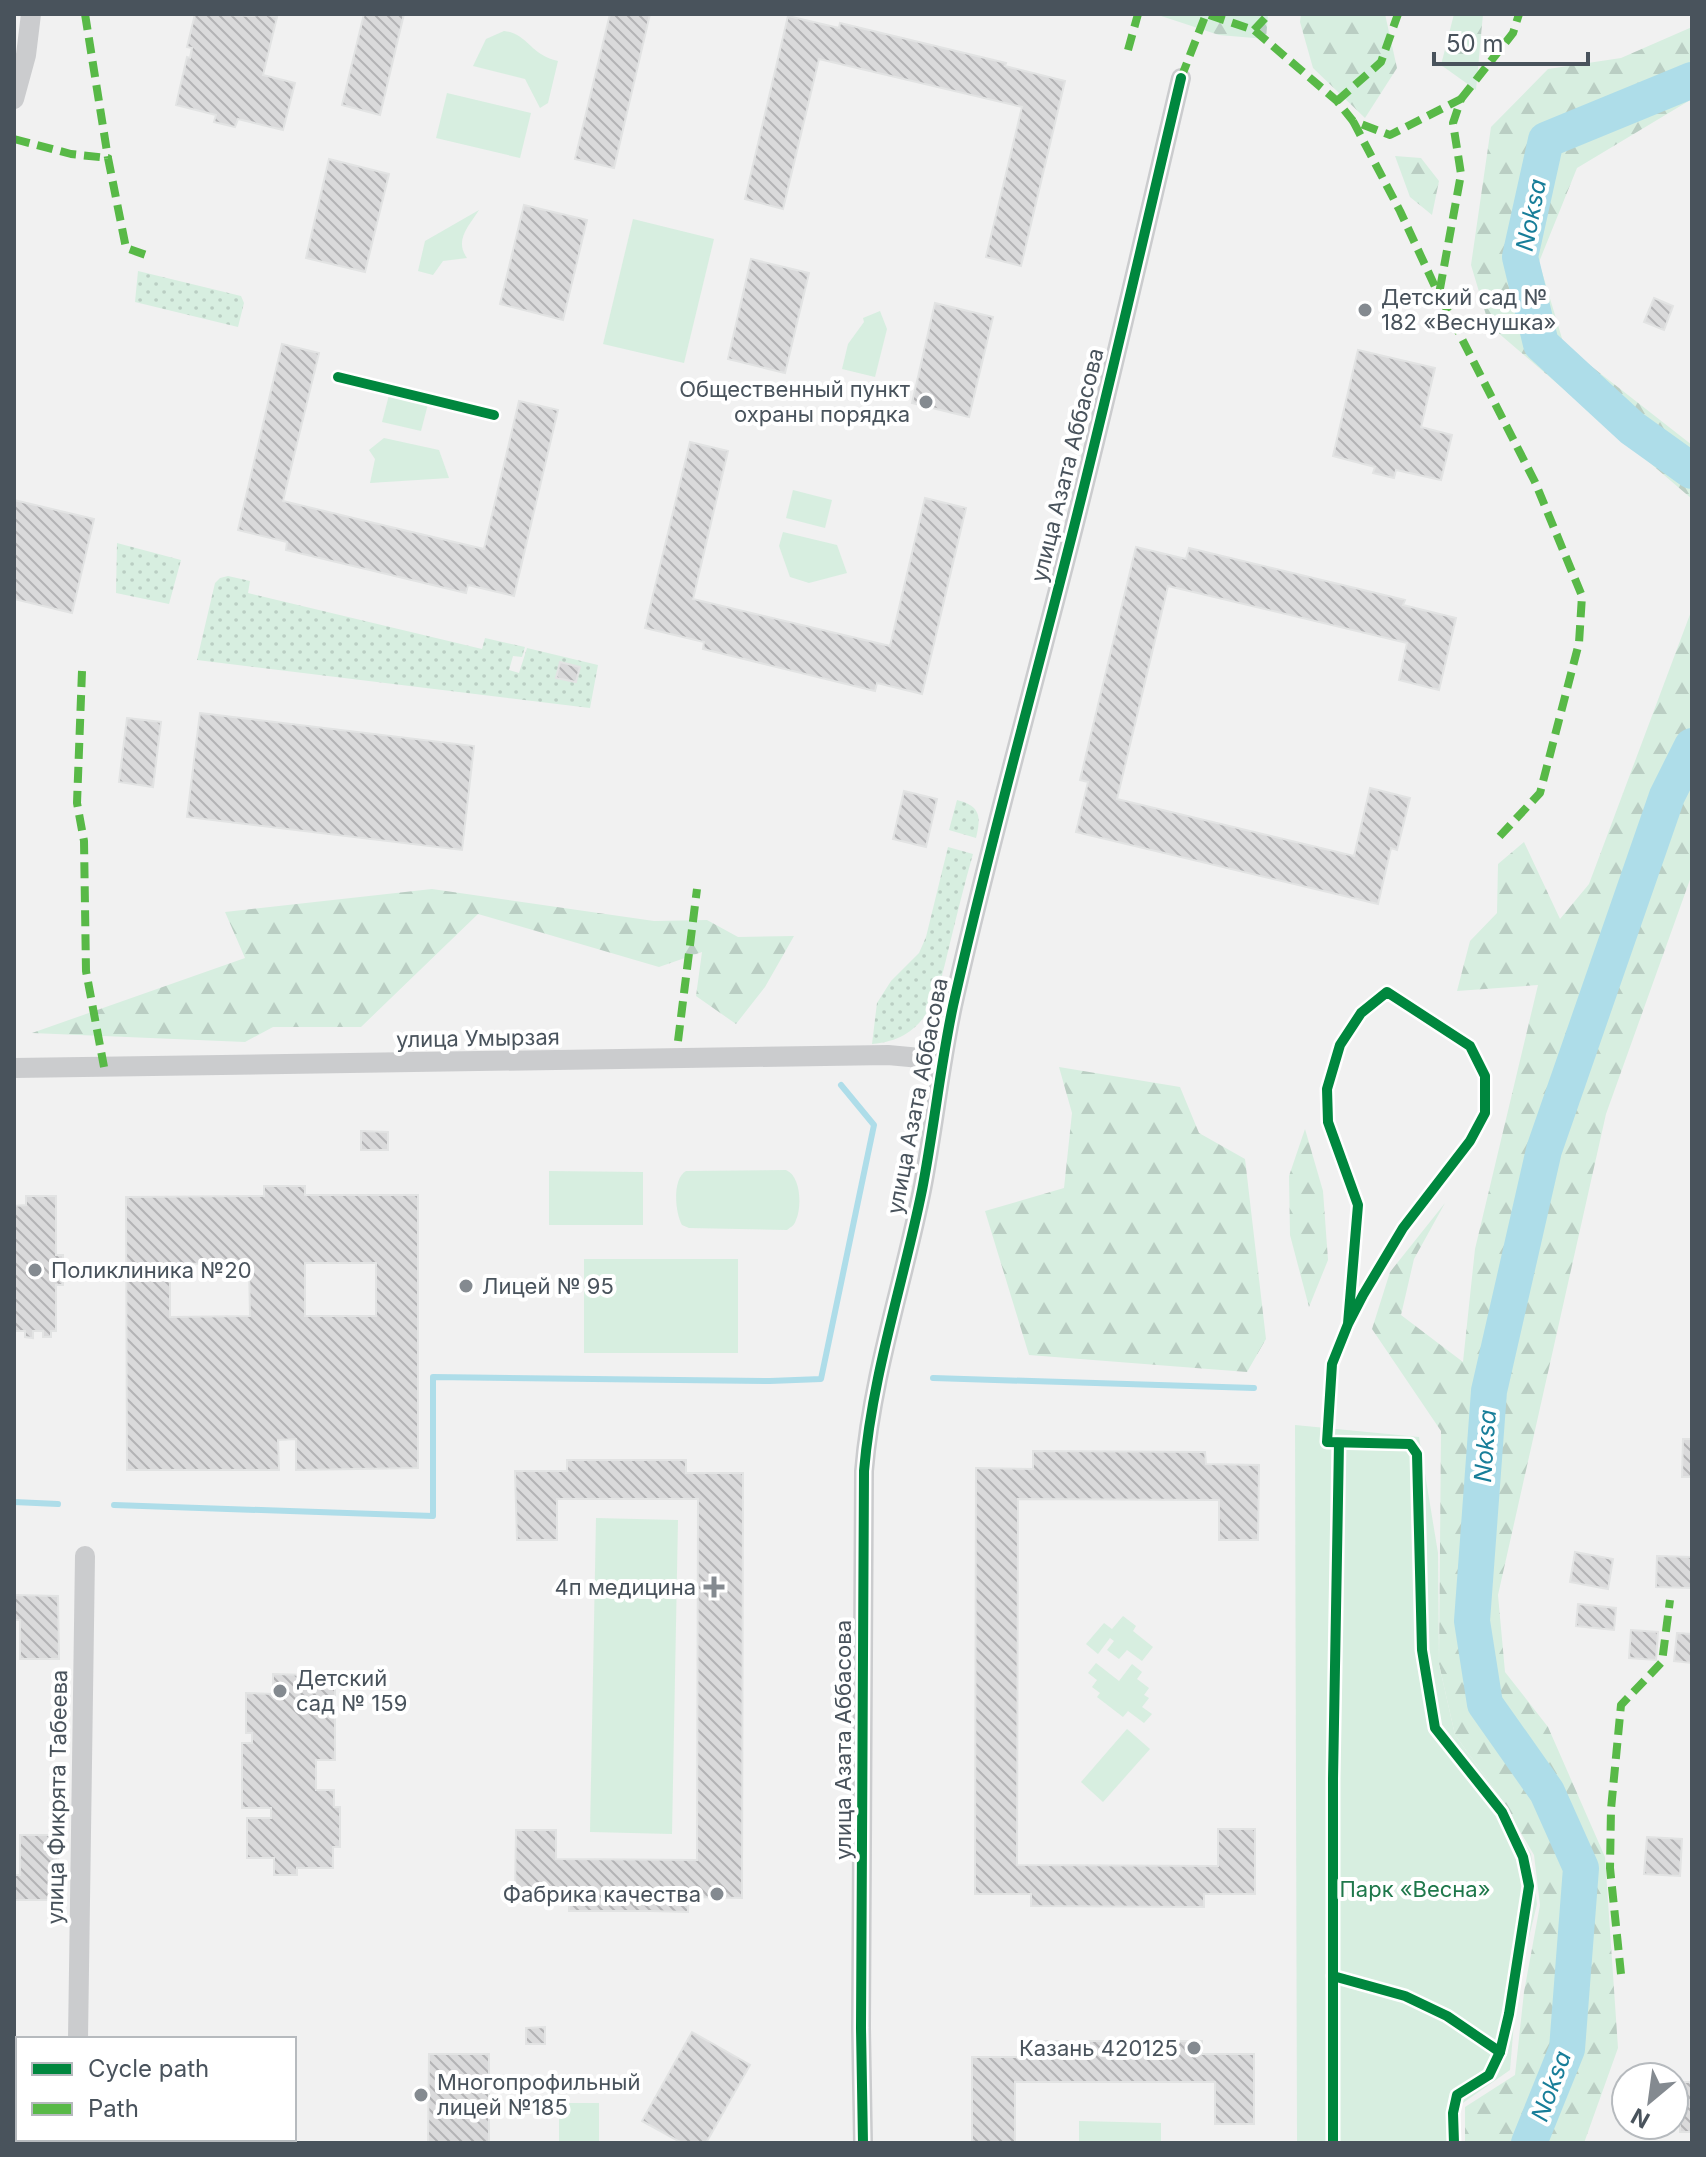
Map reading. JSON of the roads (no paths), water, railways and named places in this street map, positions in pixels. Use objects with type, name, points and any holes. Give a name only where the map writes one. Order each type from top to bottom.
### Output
[{"type":"street","points":[[14,99],[26,55],[31,14]]},
{"type":"street","name":"улица Азата Аббасова","points":[[863,2143],[861,1999],[865,1459],[872,1406],[922,1190],[942,1060],[989,853],[1089,465],[1181,78]]},
{"type":"street","name":"улица Умырзая","points":[[14,1068],[888,1055],[942,1060]]},
{"type":"street","name":"улица Фикрята Табеева","points":[[78,2037],[85,1556]]},
{"type":"waterway","name":"Noksa","points":[[1692,80],[1546,140],[1520,257],[1541,344],[1632,428],[1692,471]]},
{"type":"waterway","name":"Noksa","points":[[1529,2143],[1567,2049],[1581,1868],[1547,1792],[1485,1704],[1472,1621],[1489,1391],[1544,1150],[1667,796],[1692,746]]},
{"type":"waterway","points":[[114,1505],[433,1516],[433,1377],[821,1379],[874,1125],[841,1085]]},
{"type":"waterway","points":[[933,1378],[1254,1388]]},
{"type":"waterway","points":[[14,1502],[58,1504]]},
{"type":"place","name":"Детский сад № 182 «Веснушка»","points":[[1365,310]]},
{"type":"place","name":"Общественный пункт охраны порядка","points":[[926,402]]},
{"type":"place","name":"Поликлиника №20","points":[[35,1270]]},
{"type":"place","name":"Лицей № 95","points":[[466,1286]]},
{"type":"place","name":"4п медицина","points":[[714,1587]]},
{"type":"place","name":"Детский сад № 159","points":[[280,1691]]},
{"type":"place","name":"Фабрика качества","points":[[717,1894]]},
{"type":"place","name":"Казань 420125","points":[[1194,2048]]},
{"type":"place","name":"Многопрофильный лицей №185","points":[[421,2095]]},
{"type":"park label","name":"Парк «Весна»","points":[[1415,1889]]}]
